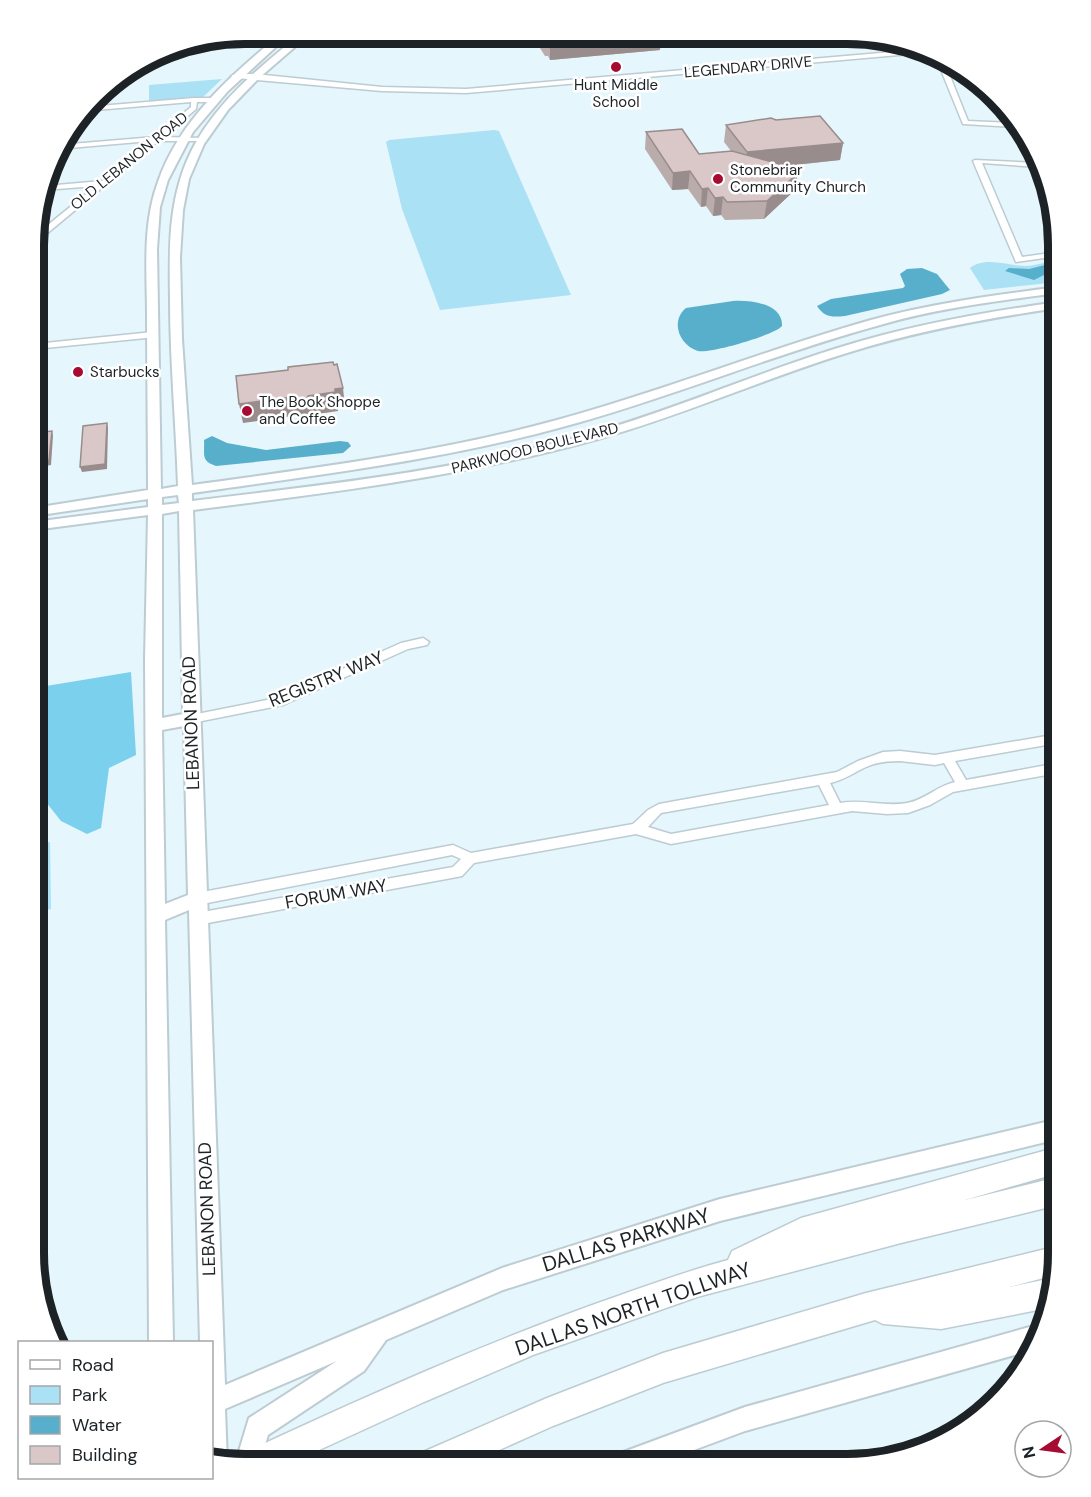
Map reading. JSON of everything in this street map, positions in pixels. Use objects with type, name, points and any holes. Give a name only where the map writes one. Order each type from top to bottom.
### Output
[{"type":"highway","points":[[697,1283],[801,1233],[1047,1164]]},
{"type":"highway","name":"DALLAS NORTH TOLLWAY","points":[[276,1454],[413,1391],[531,1341],[697,1283],[901,1229],[1047,1194]]},
{"type":"highway","points":[[454,1454],[547,1413],[663,1368],[866,1308],[1047,1263]]},
{"type":"highway","points":[[866,1308],[941,1314],[1043,1295]]},
{"type":"main road","name":"LEBANON ROAD","points":[[161,1341],[154,725],[155,511],[152,249],[154,209],[165,173],[183,139],[235,76],[274,44]]},
{"type":"main road","name":"LEBANON ROAD","points":[[211,1341],[192,719],[186,621],[185,490],[175,332],[176,216],[181,188],[202,140],[221,113],[253,78],[294,44]]},
{"type":"main road","name":"PARKWOOD BOULEVARD","points":[[44,510],[385,461],[495,440],[586,417],[700,381],[752,361],[879,322],[978,301],[1048,291]]},
{"type":"main road","points":[[978,301],[992,315]]},
{"type":"main road","name":"PARKWOOD BOULEVARD","points":[[44,525],[442,471],[593,436],[718,395],[818,358],[992,315],[1048,307]]},
{"type":"main road","points":[[153,335],[175,332]]},
{"type":"main road","points":[[832,336],[848,350]]},
{"type":"main road","points":[[700,381],[718,395]]},
{"type":"main road","points":[[154,725],[192,719]]},
{"type":"main road","points":[[157,915],[197,909]]},
{"type":"main road","name":"DALLAS PARKWAY","points":[[213,1403],[502,1279],[720,1210],[1047,1132]]},
{"type":"main road","points":[[251,1454],[258,1427],[357,1363],[378,1331]]},
{"type":"main road","points":[[651,1454],[745,1419],[1028,1339]]},
{"type":"main road","name":"LEBANON ROAD","points":[[213,1403],[215,1451]]},
{"type":"street","name":"LEGENDARY DRIVE","points":[[235,76],[413,91],[484,90],[907,53]]},
{"type":"street","points":[[946,70],[944,70],[965,123],[1008,125]]},
{"type":"street","name":"OLD LEBANON ROAD","points":[[45,230],[159,139],[194,108],[194,100]]},
{"type":"street","points":[[97,108],[214,100]]},
{"type":"street","points":[[69,146],[159,139],[202,140]]},
{"type":"street","points":[[1031,164],[977,161],[1019,260],[1048,256]]},
{"type":"street","points":[[52,187],[102,183]]},
{"type":"street","points":[[44,346],[153,335]]},
{"type":"street","name":"REGISTRY WAY","points":[[192,719],[279,702],[405,646],[423,642]]},
{"type":"street","points":[[636,829],[645,824],[651,813],[658,809],[844,775],[862,764],[880,758],[900,756],[932,760],[1048,740]]},
{"type":"street","points":[[947,757],[963,786]]},
{"type":"street","name":"FORUM WAY","points":[[197,909],[453,850],[470,858],[636,829],[647,830],[668,839],[837,808],[858,806],[884,809],[908,808],[926,802],[946,790],[1047,770]]},
{"type":"street","points":[[822,780],[837,808]]},
{"type":"street","name":"FORUM WAY","points":[[197,909],[457,872],[470,858]]},
{"type":"green space","points":[[222,79],[203,97],[149,101],[149,85]]},
{"type":"green space","points":[[499,131],[571,295],[440,310],[402,209],[386,142]]},
{"type":"green space","points":[[990,262],[1033,265],[1048,262],[1048,283],[984,290],[970,268],[976,264]]},
{"type":"green space","points":[[50,842],[51,909],[44,911],[44,843]]},
{"type":"shaded area","points":[[131,672],[136,755],[109,768],[101,828],[87,834],[61,821],[44,800],[44,686]]},
{"type":"water","points":[[1048,264],[1048,273],[1034,280],[1005,271],[1009,268],[1029,269]]},
{"type":"water","points":[[922,268],[937,274],[950,290],[942,294],[845,316],[829,316],[817,306],[831,299],[903,288],[905,286],[900,274],[907,269]]},
{"type":"water","points":[[733,301],[764,304],[777,312],[782,326],[755,339],[715,350],[698,351],[686,344],[679,332],[678,319],[686,308]]},
{"type":"water","points":[[212,436],[227,443],[266,450],[340,441],[348,442],[351,446],[343,453],[216,466],[208,462],[204,456],[204,440]]},
{"type":"building","points":[[548,44],[594,44],[550,48]]},
{"type":"building","points":[[820,116],[843,143],[747,152],[726,125],[771,118],[776,120]]},
{"type":"building","points":[[682,129],[699,154],[732,151],[794,168],[790,171],[798,173],[767,201],[727,202],[723,197],[715,198],[708,188],[702,189],[690,171],[673,173],[646,132]]},
{"type":"building","points":[[333,362],[334,365],[337,364],[343,388],[335,389],[335,392],[293,400],[293,397],[239,404],[236,376]]},
{"type":"building","points":[[107,423],[105,464],[80,467],[83,426]]},
{"type":"building","points":[[52,431],[49,460],[44,461],[44,432]]},
{"type":"place","name":"Hunt Middle School","points":[[616,67]]},
{"type":"place","name":"Stonebriar Community Church","points":[[718,179]]},
{"type":"place","name":"Starbucks","points":[[78,372]]},
{"type":"place","name":"The Book Shoppe and Coffee","points":[[247,411]]}]
